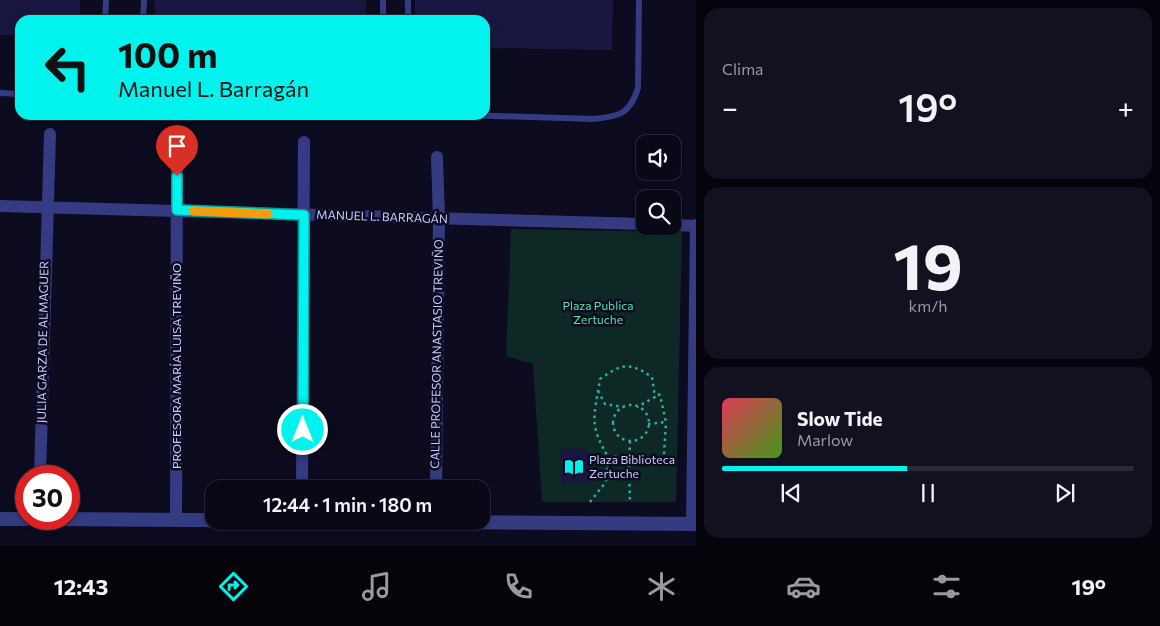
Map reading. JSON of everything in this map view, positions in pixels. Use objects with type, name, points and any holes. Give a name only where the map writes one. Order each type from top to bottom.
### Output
[{"type":"street","name":"JULIA GARZA DE ALMAGUER","points":[[40,465],[46,208],[50,134]]},
{"type":"street","name":"PROFESORA MARÍA LUISA TREVIÑO","points":[[176,521],[177,142]]},
{"type":"street","points":[[302,480],[304,142]]},
{"type":"street","name":"CALLE PROFESOR ANASTASIO TREVIÑO","points":[[436,480],[439,219],[437,157]]},
{"type":"street","name":"MANUEL L. BARRAGÁN","points":[[0,206],[636,224]]},
{"type":"street","points":[[490,522],[694,524],[696,226],[681,225]]},
{"type":"street","points":[[0,519],[15,518]]},
{"type":"street","points":[[80,519],[205,521]]},
{"type":"lane","points":[[105,15],[106,0]]},
{"type":"lane","points":[[143,15],[144,0]]},
{"type":"lane","points":[[382,15],[383,0]]},
{"type":"lane","points":[[408,0],[408,15]]},
{"type":"lane","points":[[490,116],[593,120],[610,118],[625,112],[634,100],[638,88],[639,0]]},
{"type":"lane","points":[[0,93],[15,94]]},
{"type":"path","points":[[598,391],[605,404],[623,408],[637,407],[655,397],[652,377],[637,367],[622,365],[600,379],[594,407],[594,426],[600,444],[610,460]]},
{"type":"path","points":[[655,394],[660,395],[666,422],[664,454]]},
{"type":"path","points":[[623,408],[615,416],[613,427],[620,437],[630,441],[645,434],[648,424],[646,414],[637,407]]},
{"type":"path","points":[[648,424],[666,422]]},
{"type":"path","points":[[630,441],[630,502]]},
{"type":"path","points":[[590,502],[605,483],[609,472],[610,460],[619,456],[625,458],[629,464]]},
{"type":"path","points":[[609,472],[614,477],[620,478],[626,475],[629,469]]},
{"type":"green space","name":"Plaza Publica Zertuche","points":[[511,229],[636,231],[636,235],[681,235],[682,232],[676,502],[542,502],[533,364],[506,356]]},
{"type":"building","points":[[0,0],[80,0],[80,15],[15,15],[15,35],[0,35]]},
{"type":"building","points":[[155,0],[366,0],[366,15],[154,15]]},
{"type":"building","points":[[415,0],[613,0],[612,50],[490,48],[490,15],[415,15]]},
{"type":"building","name":"Plaza Biblioteca Zertuche","points":[[561,449],[588,449],[588,484],[561,484]]},
{"type":"slow traffic","points":[[193,211],[268,214]]},
{"type":"place","name":"Plaza Biblioteca Zertuche","points":[[574,467]]},
{"type":"route","points":[[177,176],[177,210],[304,215],[303,430]]}]
